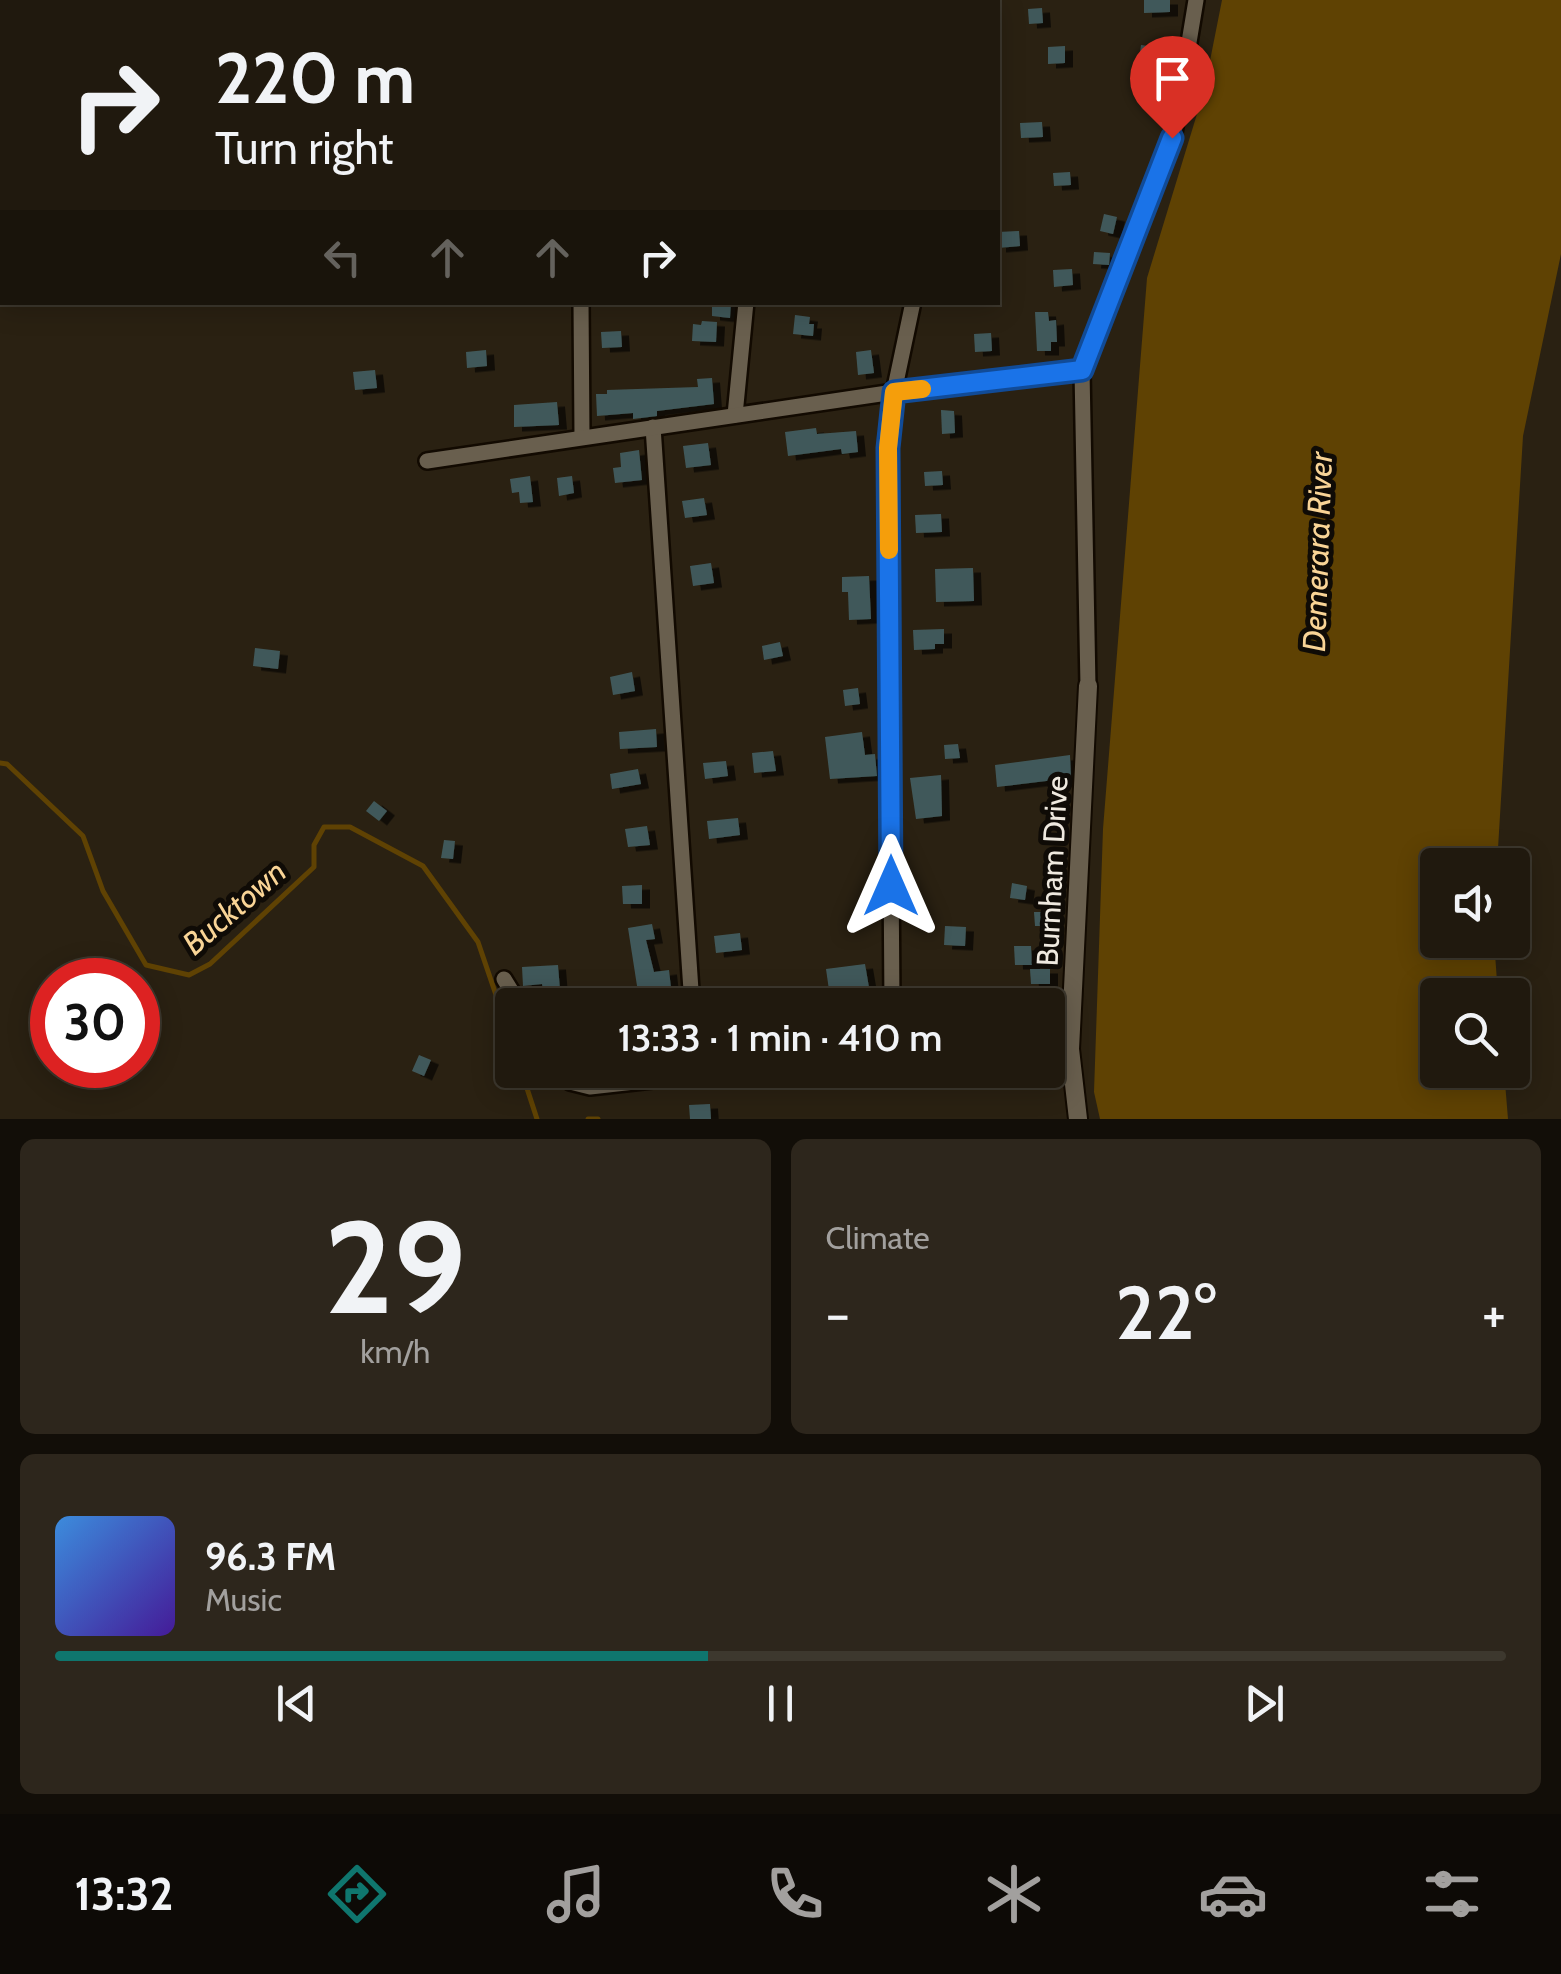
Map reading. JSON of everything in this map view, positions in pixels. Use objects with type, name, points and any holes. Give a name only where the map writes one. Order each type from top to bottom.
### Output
[{"type":"street","points":[[1088,686],[1082,370],[1172,138],[1196,0]]},
{"type":"street","points":[[581,305],[582,437]]},
{"type":"street","points":[[736,415],[746,305]]},
{"type":"street","points":[[892,988],[888,448],[894,392],[911,305]]},
{"type":"street","points":[[427,461],[894,392],[1082,370]]},
{"type":"street","points":[[653,427],[691,988]]},
{"type":"street","name":"Burnham Drive","points":[[1078,1119],[1070,1049],[1088,686]]},
{"type":"street","points":[[504,979],[510,988]]},
{"type":"street","points":[[1065,1046],[1070,1049]]},
{"type":"water","name":"Demerara River","points":[[1222,0],[1561,0],[1561,254],[1523,436],[1498,848],[1420,848],[1420,958],[1495,958],[1497,978],[1420,978],[1420,1088],[1505,1088],[1508,1119],[1100,1119],[1094,1092],[1103,829],[1147,278],[1204,91]]},
{"type":"building","points":[[1144,0],[1170,0],[1170,12],[1144,13]]},
{"type":"building","points":[[1042,8],[1043,23],[1029,24],[1028,9]]},
{"type":"building","points":[[1141,45],[1155,47],[1153,62],[1139,60]]},
{"type":"building","points":[[1065,46],[1065,63],[1048,64],[1048,47]]},
{"type":"building","points":[[1042,122],[1043,137],[1021,138],[1020,123]]},
{"type":"building","points":[[1070,172],[1071,185],[1054,186],[1053,173]]},
{"type":"building","points":[[1104,214],[1117,217],[1113,234],[1100,231]]},
{"type":"building","points":[[1019,231],[1020,246],[1000,248],[1000,232]]},
{"type":"building","points":[[1094,252],[1110,253],[1109,265],[1093,264]]},
{"type":"building","points":[[1072,269],[1073,285],[1054,287],[1053,270]]},
{"type":"building","points":[[712,305],[731,305],[730,318],[712,316]]},
{"type":"building","points":[[1035,312],[1048,312],[1049,321],[1056,320],[1057,342],[1051,342],[1051,351],[1037,351]]},
{"type":"building","points":[[795,315],[810,317],[813,336],[793,334]]},
{"type":"building","points":[[702,321],[717,322],[716,342],[692,341],[693,324],[701,325]]},
{"type":"building","points":[[621,331],[622,347],[602,348],[601,332]]},
{"type":"building","points":[[991,333],[992,351],[975,352],[974,334]]},
{"type":"building","points":[[486,350],[487,366],[467,368],[466,352]]},
{"type":"building","points":[[871,350],[874,373],[858,375],[856,352]]},
{"type":"building","points":[[375,370],[377,388],[355,390],[353,372]]},
{"type":"building","points":[[712,378],[714,404],[657,411],[657,416],[633,419],[633,413],[597,416],[596,394],[607,394],[607,390],[698,387],[697,379]]},
{"type":"building","points":[[557,402],[559,425],[514,427],[514,405]]},
{"type":"building","points":[[941,410],[954,411],[955,433],[942,434]]},
{"type":"building","points":[[816,428],[817,434],[856,431],[858,452],[842,454],[841,449],[788,456],[785,432]]},
{"type":"building","points":[[708,443],[711,465],[686,468],[683,446]]},
{"type":"building","points":[[639,450],[642,480],[615,483],[613,468],[621,467],[620,453]]},
{"type":"building","points":[[942,471],[943,485],[925,486],[924,472]]},
{"type":"building","points":[[530,476],[533,502],[520,503],[519,492],[512,493],[510,479]]},
{"type":"building","points":[[572,476],[574,493],[559,496],[557,478]]},
{"type":"building","points":[[704,498],[707,515],[685,518],[682,501]]},
{"type":"building","points":[[941,514],[942,532],[916,533],[915,515]]},
{"type":"building","points":[[711,563],[714,583],[693,586],[690,566]]},
{"type":"building","points":[[973,568],[974,601],[936,602],[935,569]]},
{"type":"building","points":[[869,576],[871,619],[849,620],[848,592],[842,592],[842,577]]},
{"type":"building","points":[[944,629],[944,644],[935,644],[935,649],[914,650],[913,630]]},
{"type":"building","points":[[780,642],[783,656],[764,660],[762,646]]},
{"type":"building","points":[[255,648],[280,651],[278,669],[253,666]]},
{"type":"building","points":[[632,672],[635,691],[613,695],[610,677]]},
{"type":"building","points":[[858,688],[860,704],[845,706],[843,690]]},
{"type":"building","points":[[656,729],[657,747],[620,749],[619,732]]},
{"type":"building","points":[[862,732],[865,755],[875,754],[877,776],[830,779],[825,737]]},
{"type":"building","points":[[958,744],[960,758],[945,759],[944,745]]},
{"type":"building","points":[[773,751],[776,771],[754,773],[752,753]]},
{"type":"building","points":[[1070,755],[1071,778],[997,787],[995,765]]},
{"type":"building","points":[[726,761],[728,776],[705,779],[703,763]]},
{"type":"building","points":[[638,769],[641,784],[612,789],[610,774]]},
{"type":"building","points":[[941,775],[942,816],[916,819],[910,778]]},
{"type":"building","points":[[374,801],[387,811],[379,821],[366,811]]},
{"type":"building","points":[[738,818],[740,835],[709,839],[707,821]]},
{"type":"building","points":[[647,826],[650,845],[628,847],[625,829]]},
{"type":"building","points":[[444,840],[455,841],[453,859],[441,858]]},
{"type":"building","points":[[1012,883],[1027,886],[1025,900],[1010,898]]},
{"type":"building","points":[[642,885],[642,904],[623,904],[622,886]]},
{"type":"building","points":[[1034,912],[1052,912],[1052,926],[1035,926]]},
{"type":"building","points":[[652,924],[655,939],[646,940],[654,972],[669,970],[671,988],[637,988],[628,928]]},
{"type":"building","points":[[945,926],[966,927],[965,946],[944,945]]},
{"type":"building","points":[[740,933],[742,950],[716,953],[714,936]]},
{"type":"building","points":[[1014,946],[1031,946],[1032,965],[1015,965]]},
{"type":"building","points":[[865,964],[869,988],[829,988],[826,969]]},
{"type":"building","points":[[558,965],[560,988],[543,988],[542,984],[523,986],[522,967]]},
{"type":"building","points":[[1030,969],[1050,969],[1050,984],[1031,984]]},
{"type":"building","points":[[419,1055],[431,1060],[424,1076],[412,1071]]},
{"type":"building","points":[[710,1104],[711,1119],[690,1119],[689,1105]]},
{"type":"waterway","name":"Bucktown","points":[[0,763],[7,764],[83,836],[103,891],[146,965],[189,975],[210,964],[314,867],[314,845],[324,827],[350,827],[423,866],[478,942],[495,992]]},
{"type":"waterway","name":"Bucktown","points":[[527,1088],[537,1119]]},
{"type":"waterway","name":"Bucktown","points":[[588,1119],[598,1119]]},
{"type":"slow traffic","points":[[889,550],[888,448],[894,392],[922,389]]},
{"type":"route","points":[[891,886],[888,448],[894,392],[1082,370],[1172,138]]}]
